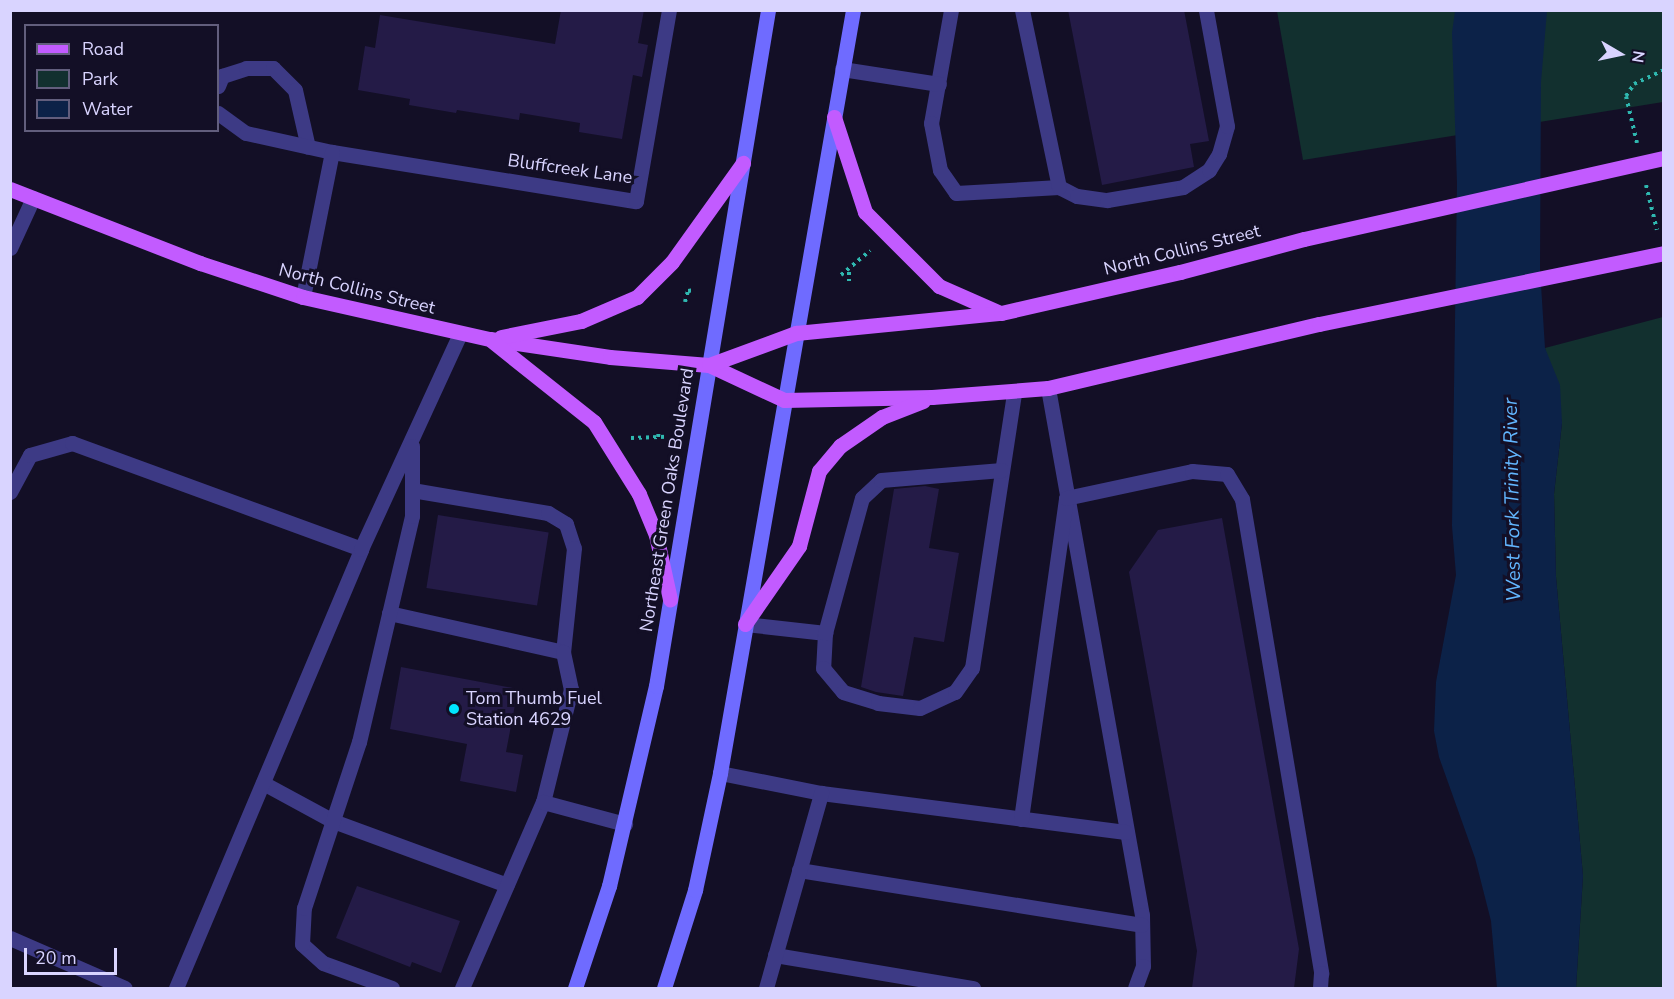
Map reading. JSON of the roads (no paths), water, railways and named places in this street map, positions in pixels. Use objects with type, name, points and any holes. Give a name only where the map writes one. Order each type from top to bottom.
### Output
[{"type":"main road","name":"Northeast Green Oaks Boulevard","points":[[575,988],[625,824],[656,686],[768,10]]},
{"type":"main road","points":[[664,988],[695,890],[720,773],[853,10]]},
{"type":"main road","points":[[834,117],[865,212],[939,286],[1001,313]]},
{"type":"main road","name":"North Collins Street","points":[[709,365],[796,333],[1001,313],[1180,273],[1304,239],[1664,158]]},
{"type":"main road","points":[[490,339],[581,321],[637,297],[672,262],[743,163]]},
{"type":"main road","name":"North Collins Street","points":[[10,189],[200,262],[303,297],[460,334],[610,357],[709,365],[784,400],[932,397],[1048,388],[1319,324],[1664,253]]},
{"type":"main road","points":[[490,339],[599,430],[626,469],[652,525],[670,599]]},
{"type":"main road","points":[[745,624],[799,546],[819,471],[840,446],[882,417],[932,397]]},
{"type":"lane","name":"Bluffcreek Lane","points":[[219,114],[246,133],[308,147],[636,201],[669,10]]},
{"type":"lane","points":[[951,10],[932,123],[940,170],[956,193],[1059,187],[1077,196],[1107,200],[1183,187],[1209,170],[1227,126],[1206,10]]},
{"type":"lane","points":[[1022,10],[1059,187]]},
{"type":"lane","points":[[219,84],[222,76],[246,68],[273,68],[295,90],[308,147]]},
{"type":"lane","points":[[842,69],[939,84]]},
{"type":"lane","points":[[303,297],[332,152]]},
{"type":"lane","points":[[10,248],[33,198]]},
{"type":"lane","points":[[176,988],[361,549],[460,334]]},
{"type":"lane","points":[[1048,388],[1142,925],[1143,966],[1135,988]]},
{"type":"lane","points":[[1002,470],[881,480],[862,498],[825,633],[823,668],[843,692],[878,703],[920,708],[955,692],[972,668],[1014,392]]},
{"type":"lane","points":[[392,988],[323,963],[302,944],[304,908],[359,742],[412,516],[411,442]]},
{"type":"lane","points":[[10,492],[30,454],[72,443],[361,549]]},
{"type":"lane","points":[[1066,498],[1192,471],[1227,474],[1242,499],[1320,961],[1320,988]]},
{"type":"lane","points":[[412,490],[548,513],[566,524],[574,548],[564,652],[571,689],[543,802],[462,988]]},
{"type":"lane","points":[[1021,819],[1066,498]]},
{"type":"lane","points":[[389,613],[564,652]]},
{"type":"lane","points":[[745,624],[825,633]]},
{"type":"lane","points":[[720,773],[821,793],[1126,832]]},
{"type":"lane","points":[[263,783],[333,821],[507,885]]},
{"type":"lane","points":[[766,988],[821,793]]},
{"type":"lane","points":[[543,802],[625,824]]},
{"type":"lane","points":[[799,870],[1142,925]]},
{"type":"lane","points":[[10,938],[125,988]]},
{"type":"lane","points":[[775,955],[973,988]]},
{"type":"water","name":"West Fork Trinity River","points":[[1455,11],[1547,11],[1541,82],[1540,269],[1545,348],[1560,385],[1562,423],[1554,494],[1556,577],[1583,876],[1576,988],[1497,988],[1491,921],[1475,858],[1439,757],[1434,731],[1436,682],[1456,575],[1452,526],[1457,184],[1452,33]]},
{"type":"place","name":"Tom Thumb Fuel Station 4629","points":[[454,709]]}]
